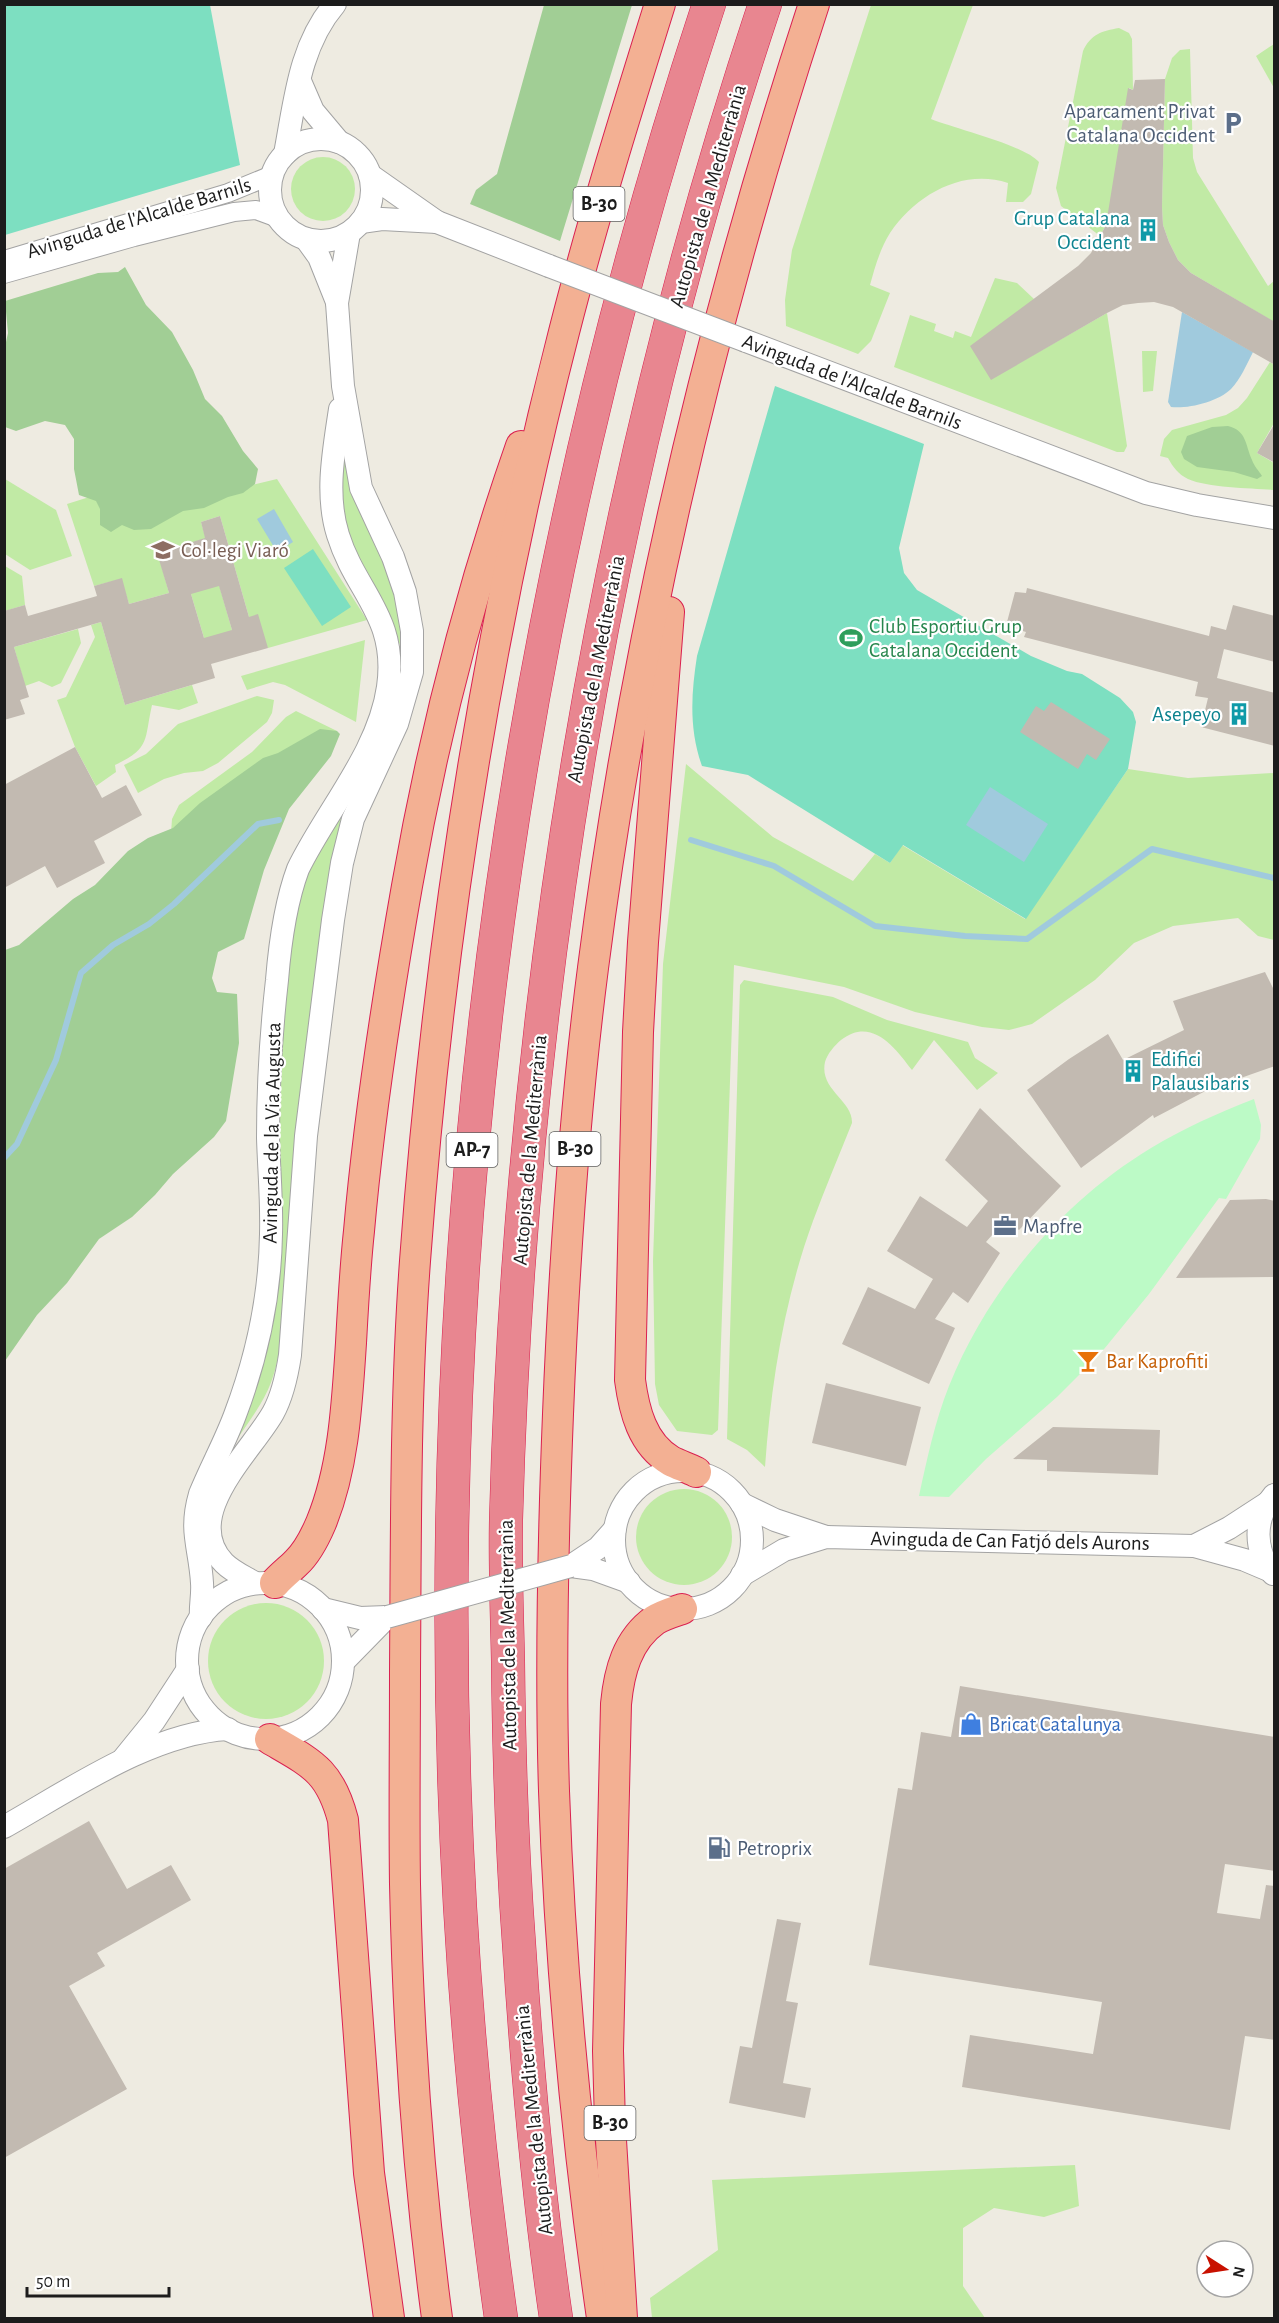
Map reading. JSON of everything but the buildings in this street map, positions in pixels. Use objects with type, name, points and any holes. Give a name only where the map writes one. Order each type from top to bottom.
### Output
[{"type":"highway","name":"B-30","points":[[437,2319],[415,2098],[405,1886],[405,1545],[415,1268],[430,1086],[472,780],[501,611],[564,333],[610,165],[660,4]]},
{"type":"highway","name":"AP-7","points":[[501,2319],[482,2162],[466,1990],[454,1733],[452,1546],[454,1449],[471,1155],[521,766],[565,540],[601,380],[632,263],[709,4]]},
{"type":"highway","name":"Autopista de la Mediterrània","points":[[556,2319],[529,2094],[513,1864],[506,1525],[521,1235],[539,1044],[563,854],[614,570],[657,383],[694,240],[765,4]]},
{"type":"highway","name":"B-30","points":[[602,2319],[585,2187],[567,2014],[554,1788],[553,1581],[562,1320],[579,1100],[593,970],[610,846],[638,681],[660,572],[720,315],[771,139],[814,4]]},
{"type":"highway","name":"B-30","points":[[696,1472],[663,1455],[638,1421],[630,1380],[629,1354],[642,953],[663,676],[672,591],[705,415],[720,315]]},
{"type":"highway","points":[[265,1583],[297,1563],[312,1543],[322,1521],[330,1493],[347,1404],[354,1282],[369,1135],[407,887],[422,808],[470,606],[501,504],[541,390],[564,333]]},
{"type":"highway","name":"B-30","points":[[622,2319],[612,2177],[609,2051],[616,1704],[622,1662],[632,1645],[656,1619],[682,1609]]},
{"type":"highway","points":[[270,1738],[311,1763],[321,1773],[332,1787],[343,1820],[369,2173],[389,2319]]},
{"type":"street","points":[[300,81],[313,111],[339,141],[358,154],[370,175],[372,200],[355,228],[328,241],[306,239],[290,231],[278,218],[270,197],[272,175],[285,154],[306,51],[315,32],[335,4]]},
{"type":"street","points":[[285,154],[299,144],[310,140],[339,141]]},
{"type":"street","name":"Avinguda de l'Alcalde Barnils","points":[[4,260],[228,193],[272,175]]},
{"type":"street","name":"Avinguda de l'Alcalde Barnils","points":[[370,175],[437,222],[1137,490],[1197,505],[1275,518]]},
{"type":"street","name":"Avinguda de l'Alcalde Barnils","points":[[4,274],[134,237],[234,212],[256,210],[278,218]]},
{"type":"street","name":"Avinguda de l'Alcalde Barnils","points":[[355,228],[382,219],[437,222]]},
{"type":"street","name":"Avinguda de la Via Augusta","points":[[337,303],[355,228]]},
{"type":"street","name":"Avinguda de la Via Augusta","points":[[265,1583],[224,1563],[211,1540],[210,1523],[220,1491],[274,1411],[286,1376],[290,1355],[306,1136],[342,863],[353,819],[397,724],[412,672],[412,631],[405,592],[393,557],[361,488],[343,386],[337,303],[319,257],[306,239]]},
{"type":"street","name":"Avinguda de la Via Augusta","points":[[201,1617],[202,1582],[194,1522],[196,1507],[235,1416],[248,1379],[258,1342],[267,1284],[271,1233],[268,1139],[270,1050],[284,922],[292,884],[298,869],[354,773],[383,710],[388,688],[389,643],[374,607],[344,552],[333,510],[333,454],[343,386]]},
{"type":"street","points":[[670,1472],[696,1472],[709,1475],[725,1485],[742,1504],[750,1525],[752,1542],[749,1559],[742,1575],[732,1588],[716,1600],[682,1609],[655,1603],[638,1592],[629,1582],[618,1560],[615,1529],[618,1516],[628,1499],[646,1481],[670,1472]]},
{"type":"street","points":[[1272,1499],[1262,1515],[1258,1539],[1262,1556],[1273,1573]]},
{"type":"street","name":"Avinguda de Can Fatjó dels Aurons","points":[[1194,1546],[1229,1528],[1272,1499]]},
{"type":"street","name":"Avinguda de Can Fatjó dels Aurons","points":[[742,1504],[775,1520],[826,1537],[1194,1546],[1245,1560],[1273,1573]]},
{"type":"street","points":[[323,1609],[360,1618],[387,1617],[571,1566],[598,1548],[615,1529]]},
{"type":"street","name":"Avinguda de Can Fatjó dels Aurons","points":[[742,1575],[784,1550],[826,1537]]},
{"type":"street","points":[[571,1566],[593,1569],[629,1582]]},
{"type":"street","points":[[265,1583],[301,1592],[323,1609],[338,1633],[343,1662],[337,1690],[321,1714],[298,1731],[270,1738],[248,1737],[214,1720],[194,1693],[188,1669],[191,1638],[201,1617],[222,1596],[238,1588],[265,1583]]},
{"type":"street","points":[[343,1662],[387,1617]]},
{"type":"street","points":[[122,1760],[154,1721],[188,1669]]},
{"type":"street","points":[[4,1827],[122,1760],[202,1730],[228,1729]]},
{"type":"green space","points":[[4,5],[210,5],[240,165],[5,235]]},
{"type":"green space","points":[[544,5],[632,5],[560,241],[470,204],[476,190],[497,174]]},
{"type":"green space","points":[[871,5],[973,5],[931,119],[1005,144],[1039,162],[1031,194],[1023,202],[1006,202],[1008,183],[991,179],[974,179],[942,188],[913,207],[901,219],[883,245],[870,285],[890,293],[871,341],[858,354],[786,326],[785,300],[792,250]]},
{"type":"green space","points":[[1119,28],[1129,33],[1132,39],[1133,90],[1129,88],[1111,201],[1106,225],[1100,236],[1061,206],[1056,188],[1083,51],[1098,34]]},
{"type":"green space","points":[[1274,44],[1274,88],[1256,56]]},
{"type":"green space","points":[[1190,49],[1193,158],[1197,172],[1268,286],[1274,281],[1274,322],[1191,273],[1178,260],[1163,225],[1165,79],[1172,58],[1180,50]]},
{"type":"green space","points":[[323,157],[341,163],[349,171],[355,189],[349,207],[341,215],[323,221],[305,215],[297,207],[291,189],[297,171],[305,163]]},
{"type":"green space","points":[[125,267],[146,305],[172,332],[193,370],[205,399],[222,416],[243,451],[258,469],[255,484],[243,493],[204,508],[183,511],[151,529],[134,530],[122,525],[111,532],[100,525],[100,509],[96,501],[79,495],[74,469],[74,439],[65,425],[45,421],[16,431],[5,427],[4,351],[8,333],[5,301],[98,273],[118,272]]},
{"type":"green space","points":[[995,278],[1017,283],[1034,299],[991,379],[1107,313],[1127,446],[1124,452],[1117,452],[894,367],[910,315],[936,324],[934,331],[953,338],[955,331],[971,337]]},
{"type":"green space","points":[[1142,351],[1157,351],[1153,391],[1143,392]]},
{"type":"green space","points":[[1270,362],[1274,365],[1274,423],[1257,453],[1274,463],[1274,490],[1196,482],[1181,475],[1168,458],[1160,456],[1164,439],[1172,430],[1226,415],[1238,408]]},
{"type":"green space","name":"Club Esportiu Grup Catalana Occident","points":[[775,386],[924,444],[899,548],[904,573],[917,590],[1031,656],[1067,671],[1082,674],[1120,698],[1133,712],[1136,722],[1128,769],[1026,919],[903,845],[890,863],[748,775],[702,766],[695,739],[692,712],[697,656]]},
{"type":"green space","points":[[1228,426],[1242,435],[1253,462],[1262,476],[1257,479],[1234,472],[1197,467],[1184,459],[1181,452],[1187,436],[1212,427]]},
{"type":"green space","points":[[342,447],[374,540],[394,588],[401,624],[402,651],[392,623],[350,541],[343,512]]},
{"type":"green space","points":[[5,479],[56,510],[72,556],[30,570],[5,554]]},
{"type":"green space","points":[[277,479],[367,620],[268,648],[249,617],[220,516],[201,522],[232,630],[210,658],[191,594],[184,545],[158,553],[169,593],[129,604],[121,579],[94,586],[67,504],[102,493],[236,489]]},
{"type":"green space","points":[[313,549],[351,607],[322,626],[284,568]]},
{"type":"green space","points":[[5,566],[22,576],[25,605],[5,611]]},
{"type":"green space","points":[[101,622],[125,705],[192,685],[198,703],[179,710],[152,705],[146,735],[140,748],[115,765],[116,772],[96,786],[75,747],[57,700],[66,697],[95,637],[91,625]]},
{"type":"green space","points":[[78,629],[81,643],[61,683],[52,687],[39,681],[25,686],[14,647]]},
{"type":"green space","points":[[365,640],[356,722],[285,685],[273,682],[247,690],[241,676]]},
{"type":"green space","points":[[257,696],[274,700],[272,713],[267,722],[218,763],[203,771],[184,773],[164,779],[138,793],[124,765],[146,754],[178,724]]},
{"type":"green space","points":[[296,711],[337,731],[171,833],[172,819],[179,805],[252,752],[286,717]]},
{"type":"green space","points":[[320,729],[337,731],[340,734],[331,756],[289,809],[264,870],[244,939],[218,952],[212,978],[217,992],[237,994],[239,1043],[226,1121],[214,1137],[173,1174],[132,1217],[99,1239],[67,1283],[37,1315],[5,1361],[5,950],[19,945],[73,899],[95,885],[128,851],[148,838],[173,828],[200,803],[263,758],[278,753]]},
{"type":"green space","points":[[686,764],[773,837],[853,881],[875,854],[890,863],[902,845],[1025,919],[1128,769],[1188,778],[1274,773],[1274,940],[1258,936],[1238,918],[1173,926],[1134,943],[1095,980],[1032,1024],[1009,1030],[982,1027],[915,1012],[844,987],[734,965],[718,1430],[712,1435],[677,1431],[659,1405],[655,1384],[653,1261],[663,964]]},
{"type":"green space","points":[[349,803],[279,1352],[269,1388],[238,1438],[278,1130],[284,994],[301,880]]},
{"type":"green space","points":[[744,980],[833,997],[887,1020],[968,1042],[975,1058],[998,1073],[977,1090],[934,1040],[912,1070],[882,1038],[863,1031],[852,1033],[841,1040],[828,1056],[824,1072],[831,1088],[851,1115],[852,1123],[813,1221],[794,1281],[775,1374],[765,1467],[747,1450],[727,1439],[740,985]]},
{"type":"green space","points":[[1254,1099],[1261,1125],[1260,1139],[1226,1199],[1219,1198],[1149,1294],[1100,1354],[1057,1397],[986,1459],[949,1497],[919,1496],[940,1413],[965,1350],[984,1315],[1031,1251],[1087,1194],[1118,1170],[1176,1134]]},
{"type":"green space","points":[[684,1489],[703,1492],[718,1503],[729,1518],[732,1537],[729,1556],[718,1571],[703,1582],[684,1585],[665,1582],[650,1571],[639,1556],[636,1537],[639,1518],[650,1503],[665,1492]]},
{"type":"green space","points":[[266,1603],[288,1608],[307,1620],[319,1639],[324,1661],[319,1683],[307,1702],[288,1714],[266,1719],[244,1714],[225,1702],[213,1683],[208,1661],[213,1639],[225,1620],[244,1608]]},
{"type":"green space","points":[[1075,2165],[1079,2206],[1044,2217],[994,2208],[963,2228],[963,2286],[985,2318],[652,2318],[650,2298],[718,2250],[712,2180]]},
{"type":"water","points":[[1182,312],[1253,352],[1237,381],[1225,394],[1202,404],[1171,407],[1168,402]]},
{"type":"water","points":[[274,509],[293,542],[277,552],[257,519]]},
{"type":"water","points":[[990,787],[1048,824],[1024,862],[966,825]]},
{"type":"waterway","points":[[4,1158],[17,1144],[56,1060],[81,973],[113,945],[149,924],[174,904],[258,824],[279,820]]},
{"type":"waterway","points":[[691,840],[774,866],[875,926],[965,936],[1027,939],[1152,849],[1274,878]]},
{"type":"place","name":"Aparcament Privat Catalana Occident","points":[[1233,123]]},
{"type":"place","name":"Grup Catalana Occident","points":[[1148,230]]},
{"type":"place","name":"Col·legi Viaró","points":[[163,550]]},
{"type":"place","name":"Club Esportiu Grup Catalana Occident","points":[[851,638]]},
{"type":"place","name":"Asepeyo","points":[[1239,714]]},
{"type":"place","name":"Edifici Palausibaris","points":[[1133,1071]]},
{"type":"place","name":"Mapfre","points":[[1005,1226]]},
{"type":"place","name":"Bar Kaprofiti","points":[[1088,1361]]},
{"type":"place","name":"Bricat Catalunya","points":[[971,1724]]},
{"type":"place","name":"Petroprix","points":[[719,1848]]}]
